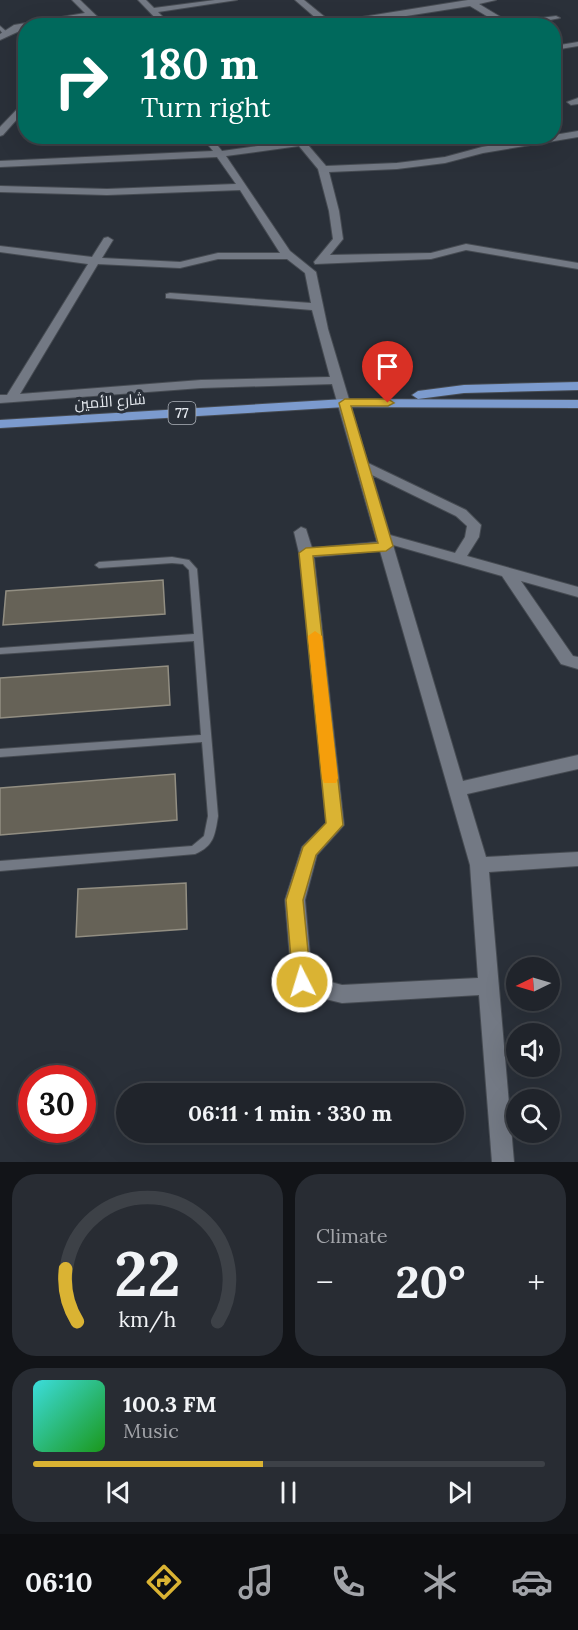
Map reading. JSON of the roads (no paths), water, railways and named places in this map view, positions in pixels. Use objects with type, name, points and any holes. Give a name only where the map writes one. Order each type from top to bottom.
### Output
[{"type":"main road","name":"شارع الأمين","points":[[365,402],[464,388],[578,386]]},
{"type":"main road","name":"شارع الأمين","points":[[0,424],[365,402],[578,404]]},
{"type":"street","points":[[76,0],[95,18]]},
{"type":"street","points":[[142,0],[160,18]]},
{"type":"street","points":[[153,10],[233,0]]},
{"type":"street","points":[[299,0],[321,18]]},
{"type":"street","points":[[373,18],[492,0]]},
{"type":"street","points":[[470,2],[492,18]]},
{"type":"street","points":[[73,18],[92,15]]},
{"type":"street","points":[[2,32],[18,27]]},
{"type":"street","points":[[561,47],[578,44]]},
{"type":"street","points":[[0,133],[18,112]]},
{"type":"street","points":[[561,137],[578,134]]},
{"type":"street","points":[[211,144],[291,256],[310,272],[317,307],[479,865],[503,1162]]},
{"type":"street","points":[[0,164],[219,154],[277,144]]},
{"type":"street","points":[[303,144],[323,169],[334,211],[338,239],[310,272]]},
{"type":"street","points":[[323,169],[397,166],[445,160],[482,150],[518,144]]},
{"type":"street","points":[[0,189],[107,192],[243,187]]},
{"type":"street","points":[[5,399],[108,240]]},
{"type":"street","points":[[322,259],[430,256],[466,247],[578,266]]},
{"type":"street","points":[[0,249],[94,261],[180,265],[218,255],[291,256]]},
{"type":"street","points":[[170,296],[317,307]]},
{"type":"street","points":[[5,399],[211,384],[338,380]]},
{"type":"street","points":[[363,466],[461,513],[474,525],[472,537],[459,558]]},
{"type":"street","points":[[301,532],[306,553],[335,825],[309,852],[295,900],[302,982],[342,994],[489,986]]},
{"type":"street","points":[[306,553],[385,542],[459,558],[578,592]]},
{"type":"street","points":[[506,571],[567,660],[578,663]]},
{"type":"street","points":[[457,789],[578,762]]},
{"type":"street","points":[[479,865],[578,859]]},
{"type":"lane","points":[[0,866],[195,850],[209,838],[213,816],[193,569],[186,562],[172,560],[99,565]]},
{"type":"lane","points":[[0,651],[199,637]]},
{"type":"lane","points":[[0,753],[207,738]]}]
